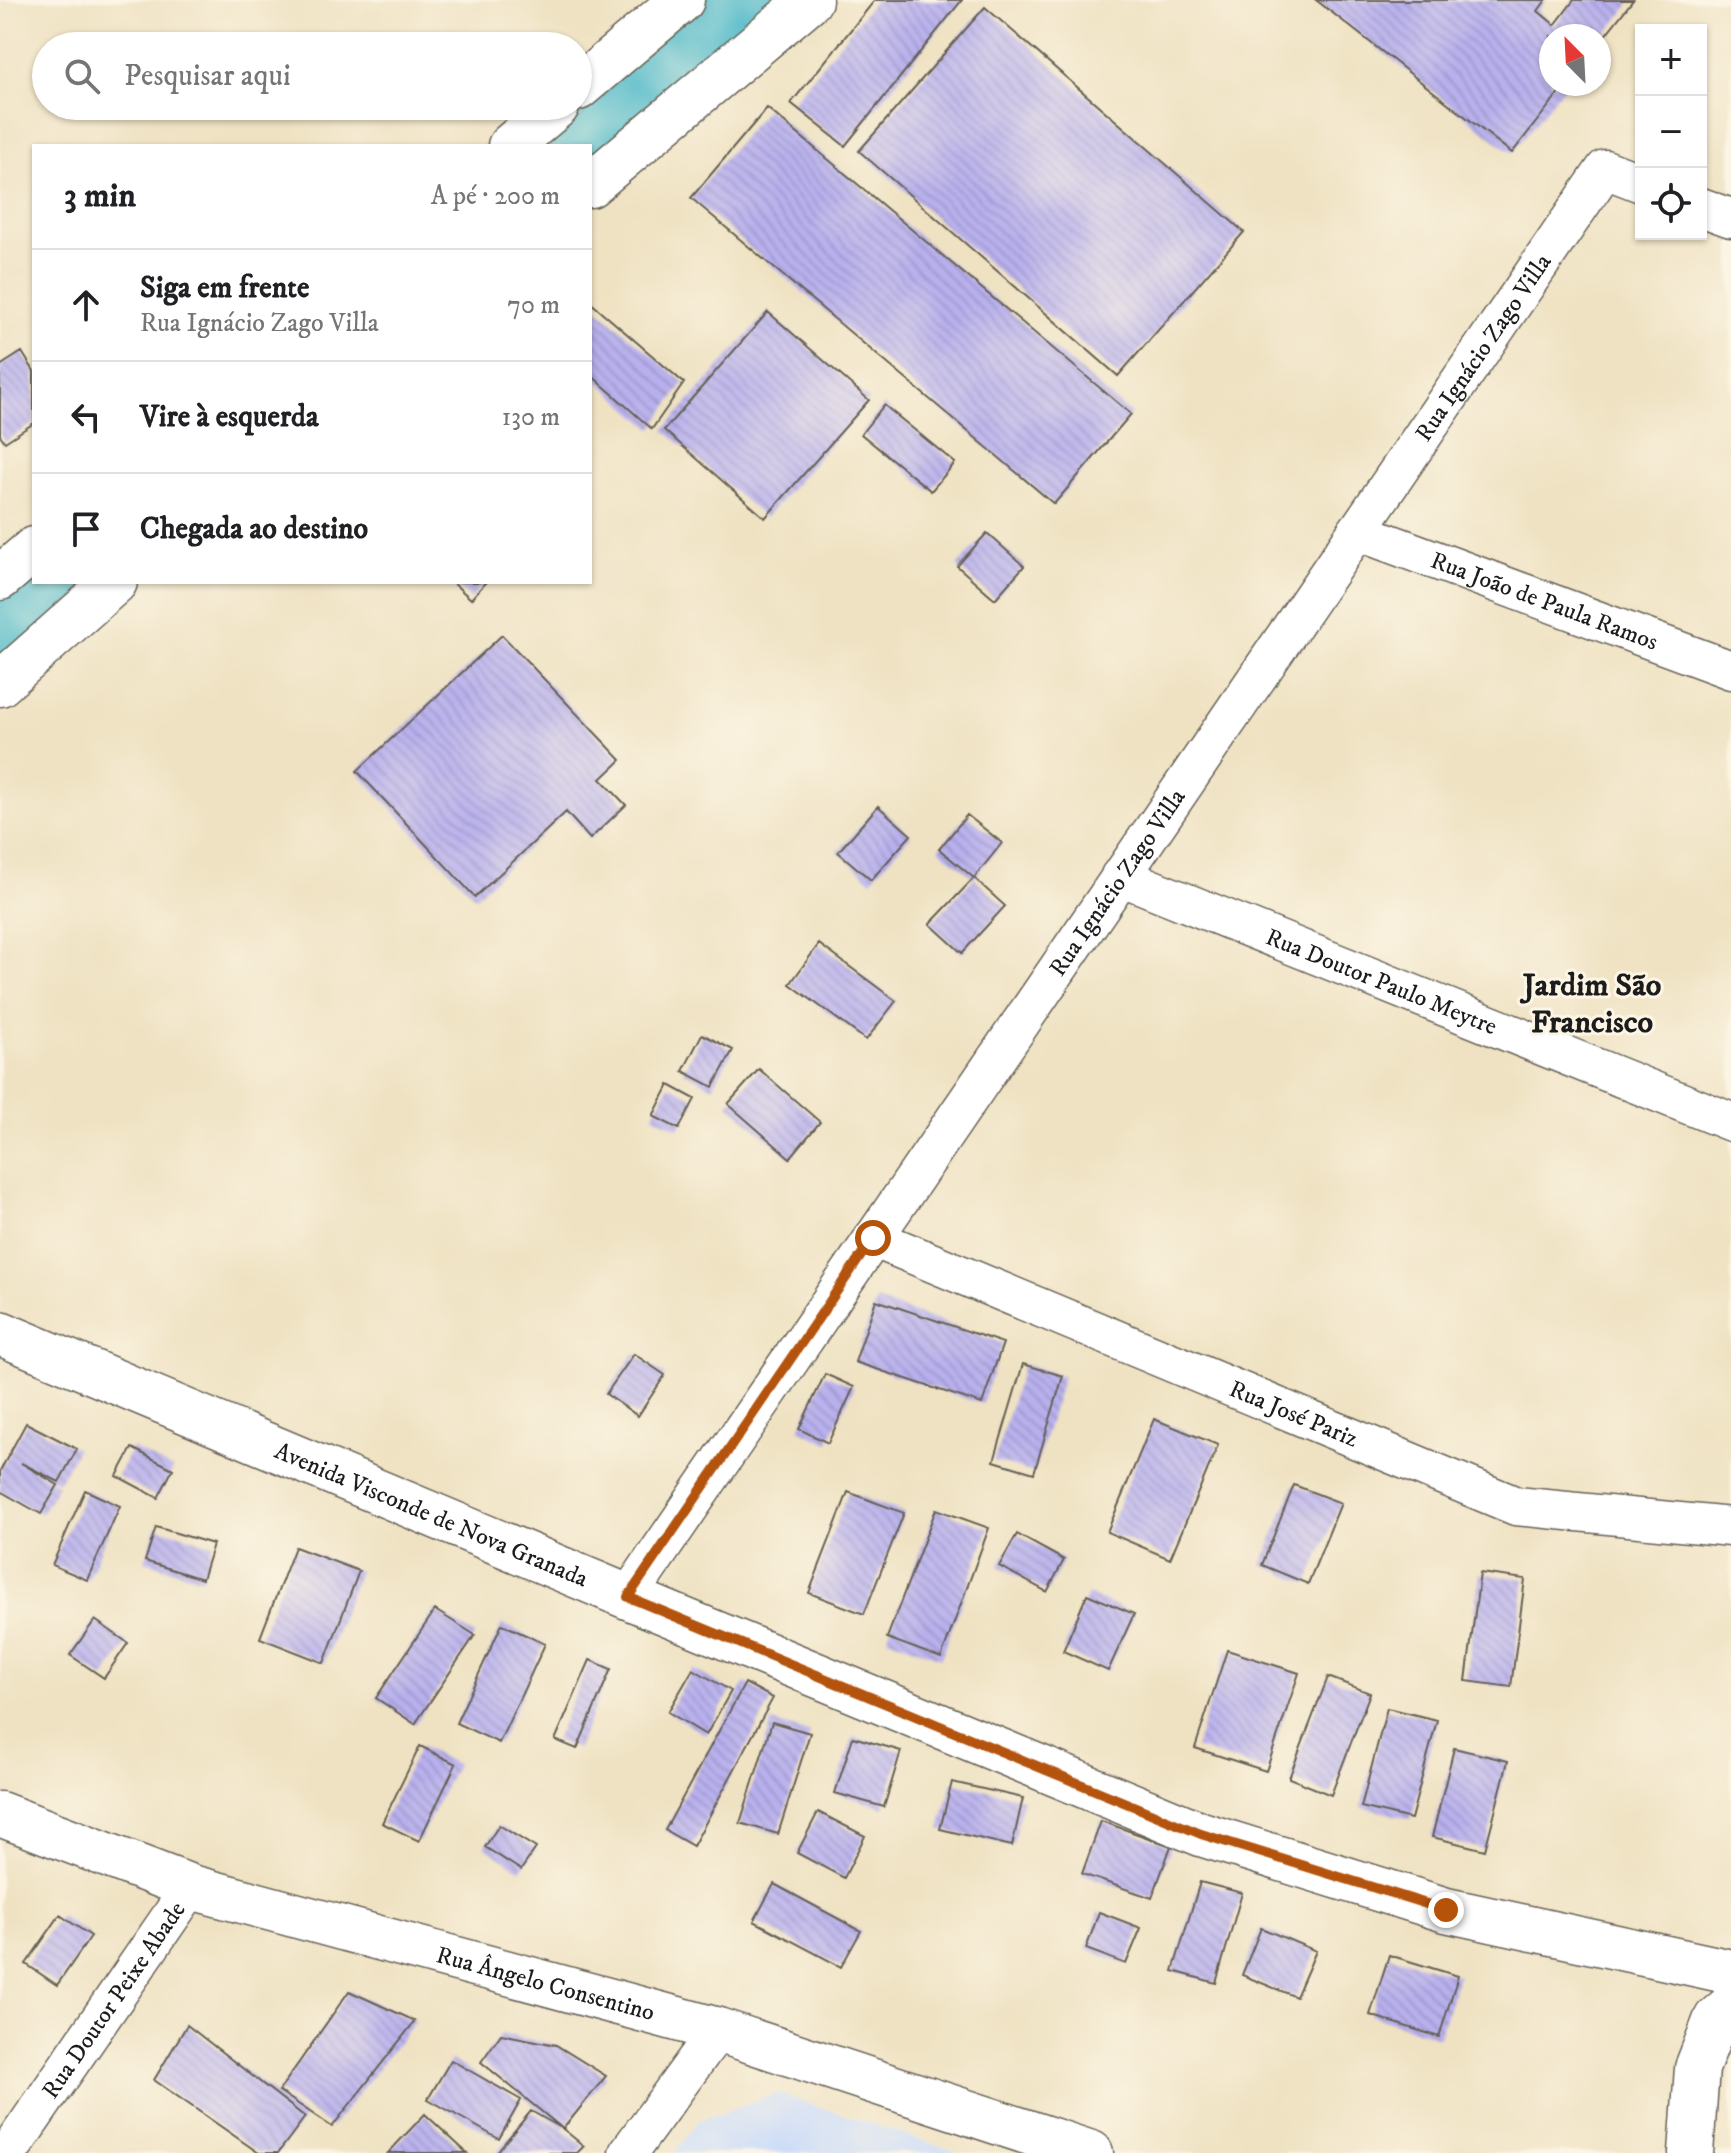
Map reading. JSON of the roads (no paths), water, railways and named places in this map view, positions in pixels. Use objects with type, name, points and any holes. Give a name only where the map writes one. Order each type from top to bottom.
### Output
[{"type":"main road","points":[[592,76],[682,0]]},
{"type":"main road","points":[[592,183],[810,0]]},
{"type":"main road","points":[[512,144],[541,120]]},
{"type":"main road","points":[[0,578],[32,551]]},
{"type":"main road","points":[[0,684],[113,584]]},
{"type":"main road","name":"Avenida Visconde de Nova Granada","points":[[0,1333],[1201,1834],[1446,1910],[1731,1972]]},
{"type":"main road","name":"Rua Ângelo Consentino","points":[[0,1814],[191,1887],[718,2030],[1091,2153]]},
{"type":"main road","points":[[1691,2153],[1697,2068],[1716,2019],[1731,2006]]},
{"type":"street","name":"Rua Ignácio Zago Villa","points":[[628,1597],[1605,169],[1635,181]]},
{"type":"street","points":[[1707,209],[1731,218]]},
{"type":"street","name":"Rua João de Paula Ramos","points":[[1357,531],[1731,670]]},
{"type":"street","name":"Rua Doutor Paulo Meytre","points":[[1120,876],[1731,1122]]},
{"type":"street","name":"Rua José Pariz","points":[[873,1238],[1516,1506],[1731,1527]]},
{"type":"street","name":"Rua Doutor Peixe Abade","points":[[8,2153],[191,1887]]},
{"type":"street","points":[[628,2153],[718,2030]]},
{"type":"waterway","points":[[576,144],[755,0]]},
{"type":"waterway","points":[[0,622],[47,584]]},
{"type":"district","name":"Jardim São Francisco","points":[[1592,1002]]}]
